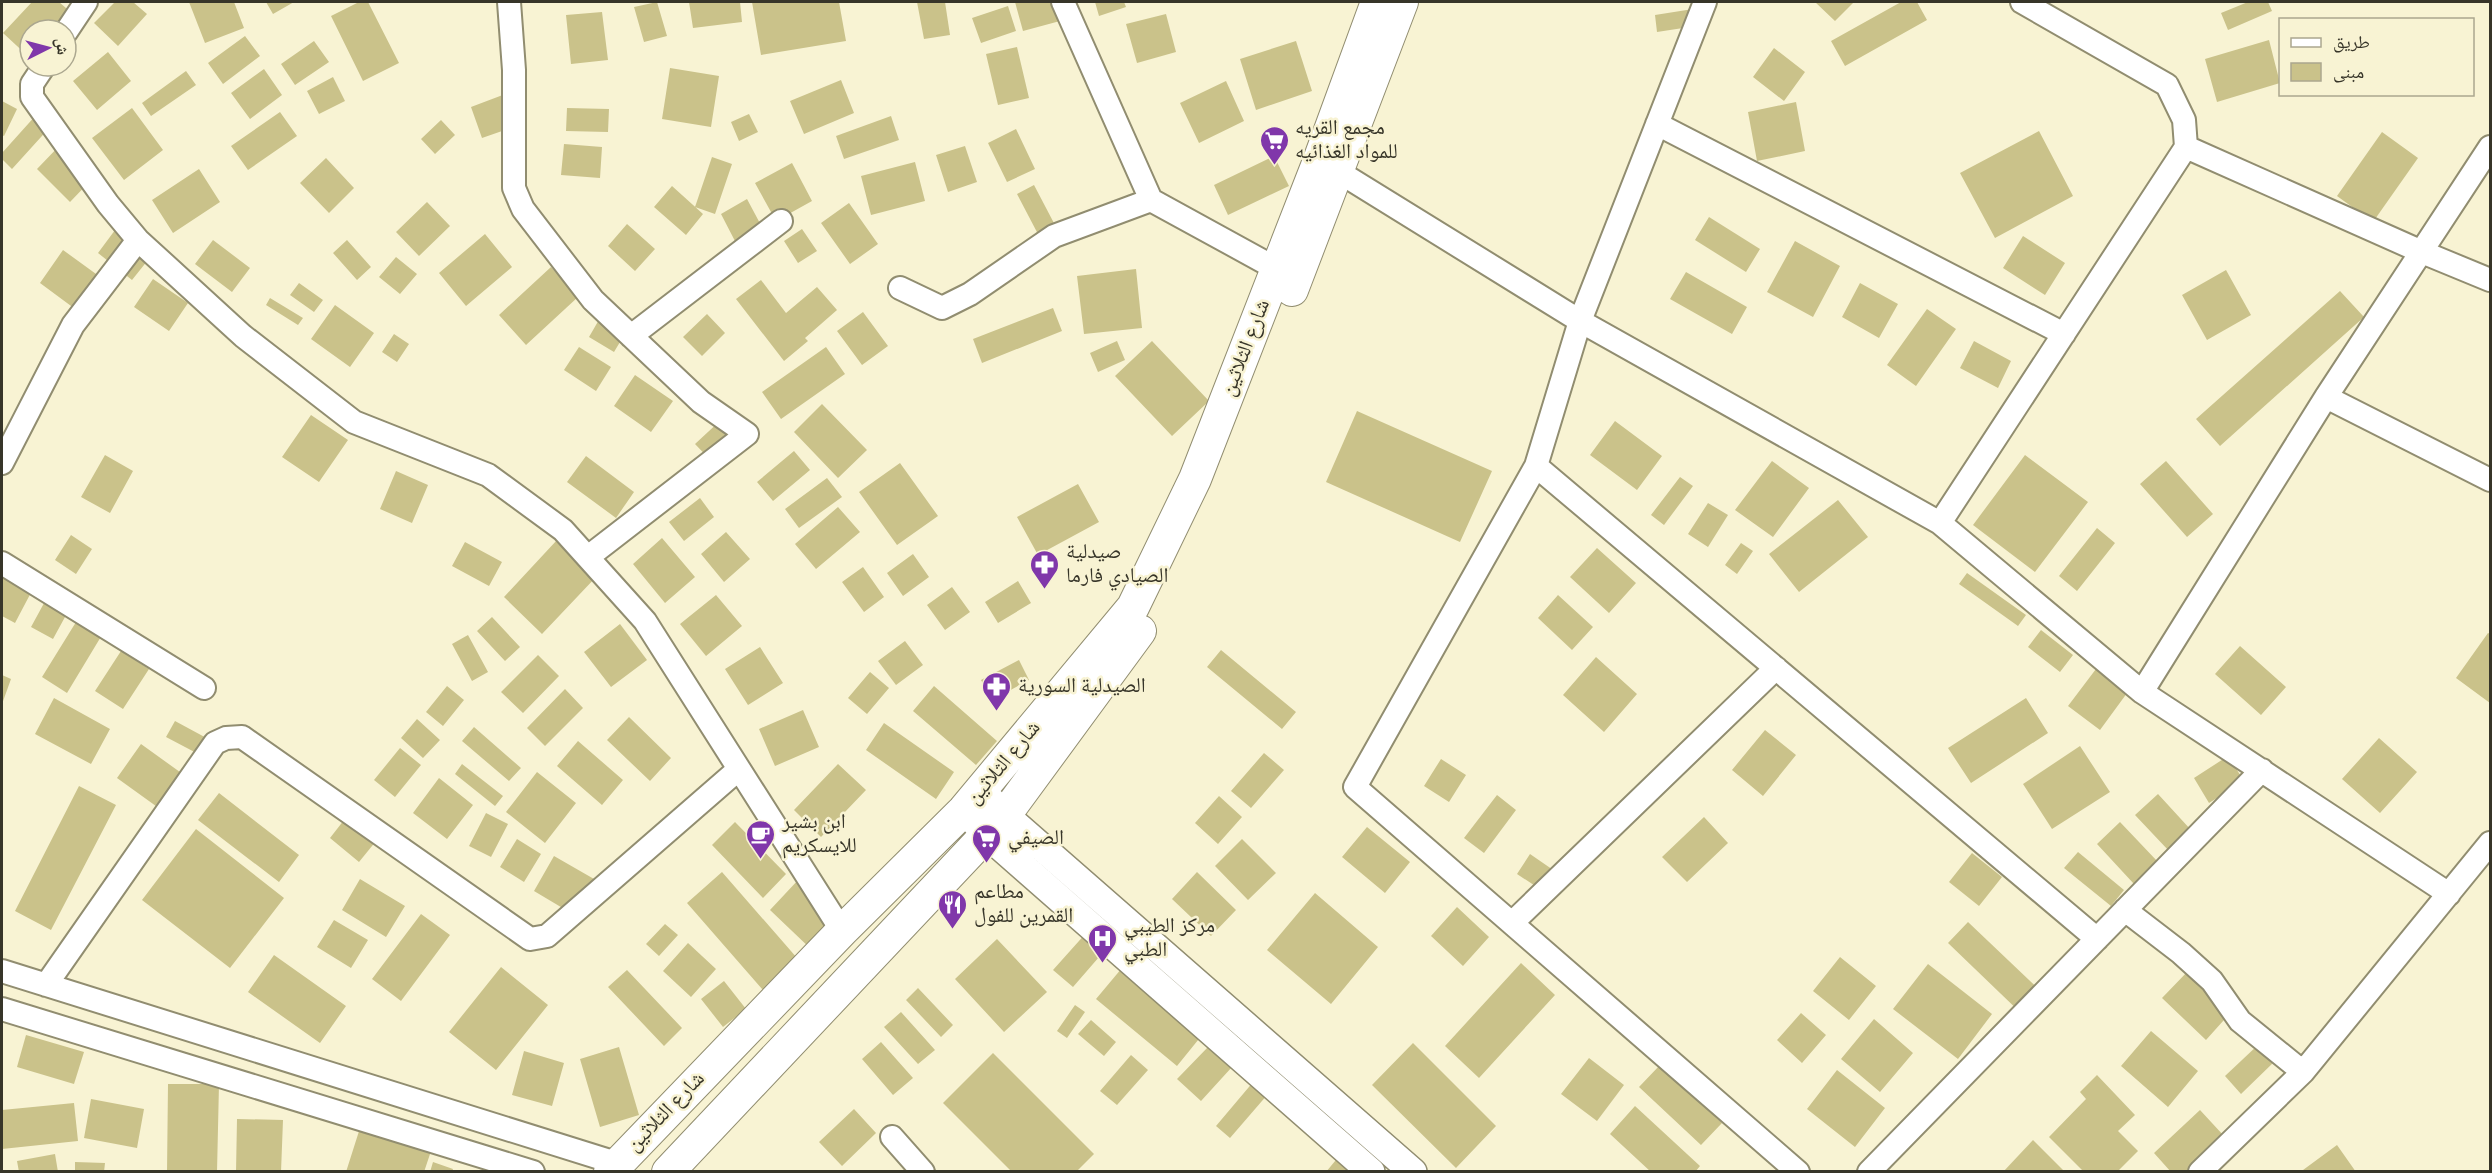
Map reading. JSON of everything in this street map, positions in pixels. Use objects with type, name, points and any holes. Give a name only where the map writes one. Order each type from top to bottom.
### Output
[{"type":"main road","name":"شارع الثلاثين","points":[[668,1172],[996,825],[1152,614],[1217,480],[1328,169],[1377,2]]},
{"type":"main road","name":"شارع الثلاثين","points":[[613,1167],[842,931],[973,801],[1133,607],[1195,479],[1277,269],[1328,169],[1402,2]]},
{"type":"street","points":[[75,18],[86,2]]},
{"type":"street","points":[[509,2],[514,70],[514,188],[523,209],[593,300],[701,402],[747,434],[588,557]]},
{"type":"street","points":[[1063,2],[1151,200],[1277,269]]},
{"type":"street","points":[[1706,2],[1580,321],[1536,466],[1355,787],[1798,1172]]},
{"type":"street","points":[[1940,523],[2186,147],[2184,120],[2167,86],[2022,2]]},
{"type":"street","points":[[36,78],[32,84],[32,98],[108,204],[138,240],[243,336],[354,422],[488,475],[563,530],[645,621],[842,931]]},
{"type":"street","points":[[1657,124],[2064,334]]},
{"type":"street","points":[[2186,147],[2490,280]]},
{"type":"street","points":[[2142,692],[2326,397],[2490,147]]},
{"type":"street","points":[[1328,169],[1580,321],[1940,523],[2142,692],[2449,894]]},
{"type":"street","points":[[900,288],[942,308],[970,294],[1054,236],[1151,200]]},
{"type":"street","points":[[631,336],[781,221]]},
{"type":"street","points":[[2,463],[73,325],[138,240]]},
{"type":"street","points":[[2326,397],[2490,480]]},
{"type":"street","points":[[1536,466],[2097,939]]},
{"type":"street","points":[[2,563],[204,688]]},
{"type":"street","points":[[1512,923],[1776,668]]},
{"type":"street","points":[[46,985],[215,743],[226,738],[242,737],[530,939],[547,936],[739,769]]},
{"type":"street","points":[[1869,1172],[2262,771]]},
{"type":"street","points":[[973,801],[996,825],[1371,1172]]},
{"type":"street","points":[[996,825],[1413,1172]]},
{"type":"street","points":[[2200,1172],[2303,1072],[2449,894],[2482,864],[2490,843]]},
{"type":"street","points":[[2125,910],[2181,953],[2212,981],[2240,1021],[2303,1072]]},
{"type":"street","points":[[2,971],[613,1167]]},
{"type":"street","points":[[2,1009],[533,1172]]},
{"type":"street","points":[[892,1137],[923,1172]]},
{"type":"building","points":[[32,2],[59,2],[73,14],[69,18],[18,18],[18,47],[3,33]]},
{"type":"building","points":[[115,2],[133,2],[147,14],[118,46],[94,23]]},
{"type":"building","points":[[189,2],[234,2],[244,28],[205,43]]},
{"type":"building","points":[[266,2],[294,2],[273,14]]},
{"type":"building","points":[[359,2],[368,2],[399,63],[363,81],[331,16]]},
{"type":"building","points":[[657,2],[667,36],[644,42],[634,7]]},
{"type":"building","points":[[689,2],[740,2],[742,22],[693,28]]},
{"type":"building","points":[[752,2],[839,2],[846,41],[761,55]]},
{"type":"building","points":[[917,2],[945,2],[950,35],[924,39]]},
{"type":"building","points":[[1015,2],[1055,2],[1060,21],[1023,31]]},
{"type":"building","points":[[1095,2],[1124,2],[1126,7],[1099,16]]},
{"type":"building","points":[[1815,2],[1854,2],[1835,21]]},
{"type":"building","points":[[1901,2],[1917,2],[1927,20],[1845,66],[1831,41]]},
{"type":"building","points":[[2248,2],[2268,2],[2272,11],[2228,30],[2221,13]]},
{"type":"building","points":[[1008,6],[1016,31],[981,43],[972,18]]},
{"type":"building","points":[[1693,9],[1696,26],[1657,32],[1655,15]]},
{"type":"building","points":[[602,12],[608,60],[571,64],[566,15]]},
{"type":"building","points":[[1166,14],[1176,52],[1137,63],[1126,24]]},
{"type":"building","points":[[245,36],[260,56],[223,84],[208,63]]},
{"type":"building","points":[[2269,40],[2279,83],[2217,102],[2205,59]]},
{"type":"building","points":[[314,41],[329,62],[295,85],[281,64]]},
{"type":"building","points":[[1296,41],[1312,91],[1256,110],[1240,59]]},
{"type":"building","points":[[1017,47],[1029,98],[998,105],[986,54]]},
{"type":"building","points":[[1774,48],[1805,72],[1784,101],[1753,77]]},
{"type":"building","points":[[108,52],[131,81],[97,110],[73,81]]},
{"type":"building","points":[[670,68],[719,76],[711,127],[662,119]]},
{"type":"building","points":[[264,69],[282,95],[250,119],[231,93]]},
{"type":"building","points":[[186,71],[196,85],[151,116],[142,103]]},
{"type":"building","points":[[333,77],[345,101],[319,114],[307,91]]},
{"type":"building","points":[[841,80],[854,113],[804,134],[790,101]]},
{"type":"building","points":[[1226,81],[1244,121],[1199,143],[1180,103]]},
{"type":"building","points":[[513,91],[525,123],[482,138],[471,107]]},
{"type":"building","points":[[2,101],[17,109],[4,136],[2,135]]},
{"type":"building","points":[[1796,102],[1805,151],[1757,161],[1748,112]]},
{"type":"building","points":[[132,108],[163,150],[124,180],[92,138]]},
{"type":"building","points":[[567,108],[609,109],[608,132],[566,131]]},
{"type":"building","points":[[280,112],[297,136],[248,170],[231,146]]},
{"type":"building","points":[[37,114],[51,126],[12,169],[2,159],[2,153]]},
{"type":"building","points":[[749,114],[758,132],[739,141],[731,122]]},
{"type":"building","points":[[891,116],[899,140],[844,159],[836,136]]},
{"type":"building","points":[[441,120],[455,135],[435,154],[421,139]]},
{"type":"building","points":[[1016,129],[1035,169],[1007,182],[988,143]]},
{"type":"building","points":[[2039,131],[2073,196],[1995,238],[1960,173]]},
{"type":"building","points":[[2382,132],[2418,158],[2373,222],[2337,196]]},
{"type":"building","points":[[62,143],[95,176],[70,202],[37,169]]},
{"type":"building","points":[[564,144],[602,147],[600,178],[561,175]]},
{"type":"building","points":[[965,146],[977,182],[948,192],[936,155]]},
{"type":"building","points":[[1274,156],[1289,186],[1228,215],[1214,185]]},
{"type":"building","points":[[712,157],[732,164],[715,214],[695,207]]},
{"type":"building","points":[[326,158],[354,188],[329,213],[300,183]]},
{"type":"building","points":[[915,162],[925,201],[871,215],[861,176]]},
{"type":"building","points":[[792,163],[812,201],[776,221],[755,183]]},
{"type":"building","points":[[199,169],[220,202],[173,233],[152,200]]},
{"type":"building","points":[[1034,185],[1056,227],[1039,236],[1017,194]]},
{"type":"building","points":[[672,186],[703,214],[686,235],[654,207]]},
{"type":"building","points":[[747,199],[763,229],[736,243],[721,214]]},
{"type":"building","points":[[427,202],[450,226],[419,256],[396,232]]},
{"type":"building","points":[[849,203],[878,244],[850,264],[821,223]]},
{"type":"building","points":[[1709,217],[1760,249],[1746,272],[1695,240]]},
{"type":"building","points":[[121,222],[156,250],[132,280],[98,253]]},
{"type":"building","points":[[627,224],[655,249],[635,271],[608,246]]},
{"type":"building","points":[[802,229],[817,251],[798,263],[784,241]]},
{"type":"building","points":[[485,234],[512,267],[466,306],[439,273]]},
{"type":"building","points":[[2023,236],[2065,263],[2045,295],[2003,268]]},
{"type":"building","points":[[213,240],[250,268],[232,292],[195,264]]},
{"type":"building","points":[[347,240],[371,267],[357,280],[333,253]]},
{"type":"building","points":[[1795,241],[1840,266],[1813,317],[1767,292]]},
{"type":"building","points":[[63,250],[114,287],[90,320],[40,283]]},
{"type":"building","points":[[396,257],[417,274],[400,294],[379,277]]},
{"type":"building","points":[[551,267],[578,297],[526,345],[499,315]]},
{"type":"building","points":[[1136,269],[1142,328],[1084,334],[1077,276]]},
{"type":"building","points":[[2226,270],[2251,315],[2207,340],[2182,295]]},
{"type":"building","points":[[1686,272],[1747,307],[1732,334],[1670,299]]},
{"type":"building","points":[[153,279],[188,303],[169,331],[134,307]]},
{"type":"building","points":[[761,280],[786,313],[817,287],[837,310],[805,338],[808,341],[784,361],[736,299]]},
{"type":"building","points":[[299,283],[323,300],[314,312],[290,295]]},
{"type":"building","points":[[1860,283],[1898,304],[1879,338],[1842,317]]},
{"type":"building","points":[[2340,291],[2364,317],[2220,446],[2196,419]]},
{"type":"building","points":[[270,298],[303,318],[298,325],[266,305]]},
{"type":"building","points":[[335,305],[374,333],[350,367],[311,339]]},
{"type":"building","points":[[1053,308],[1062,331],[982,363],[973,339]]},
{"type":"building","points":[[1927,309],[1956,329],[1916,386],[1887,365]]},
{"type":"building","points":[[863,312],[888,346],[862,365],[837,331]]},
{"type":"building","points":[[707,314],[725,333],[702,356],[683,337]]},
{"type":"building","points":[[600,318],[626,332],[614,352],[589,337]]},
{"type":"building","points":[[394,334],[409,344],[397,362],[382,352]]},
{"type":"building","points":[[1117,341],[1125,360],[1098,372],[1090,353]]},
{"type":"building","points":[[1152,341],[1209,401],[1172,436],[1115,376]]},
{"type":"building","points":[[1974,341],[2011,361],[1998,388],[1960,368]]},
{"type":"building","points":[[579,347],[611,367],[596,391],[564,370]]},
{"type":"building","points":[[826,347],[845,374],[781,419],[762,392]]},
{"type":"building","points":[[635,375],[673,401],[651,432],[614,406]]},
{"type":"building","points":[[822,404],[867,450],[838,478],[794,432]]},
{"type":"building","points":[[1357,411],[1492,471],[1460,542],[1326,482]]},
{"type":"building","points":[[311,415],[348,440],[319,482],[282,457]]},
{"type":"building","points":[[722,419],[745,444],[719,469],[695,444]]},
{"type":"building","points":[[1615,421],[1662,456],[1637,490],[1590,455]]},
{"type":"building","points":[[794,451],[810,470],[773,501],[757,482]]},
{"type":"building","points":[[105,455],[133,471],[110,513],[81,497]]},
{"type":"building","points":[[2025,455],[2088,502],[2035,572],[1973,525]]},
{"type":"building","points":[[586,456],[634,492],[616,518],[567,482]]},
{"type":"building","points":[[1772,461],[1809,488],[1773,537],[1735,510]]},
{"type":"building","points":[[2166,461],[2213,514],[2187,537],[2140,484]]},
{"type":"building","points":[[900,463],[938,516],[897,545],[859,492]]},
{"type":"building","points":[[396,471],[428,485],[412,523],[380,509]]},
{"type":"building","points":[[1680,477],[1693,486],[1664,525],[1651,515]]},
{"type":"building","points":[[827,478],[842,497],[799,528],[785,509]]},
{"type":"building","points":[[1078,484],[1099,522],[1038,555],[1017,517]]},
{"type":"building","points":[[700,498],[714,517],[684,541],[669,522]]},
{"type":"building","points":[[1838,500],[1868,537],[1799,592],[1769,554]]},
{"type":"building","points":[[1708,503],[1728,515],[1708,547],[1688,534]]},
{"type":"building","points":[[838,507],[860,532],[816,569],[795,544]]},
{"type":"building","points":[[2097,528],[2115,543],[2077,591],[2059,576]]},
{"type":"building","points":[[726,532],[750,559],[724,582],[701,554]]},
{"type":"building","points":[[71,535],[92,549],[76,574],[55,560]]},
{"type":"building","points":[[662,538],[695,577],[665,603],[633,564]]},
{"type":"building","points":[[557,540],[596,577],[542,634],[504,597]]},
{"type":"building","points":[[465,542],[502,562],[489,586],[452,566]]},
{"type":"building","points":[[1741,543],[1753,551],[1737,574],[1725,565]]},
{"type":"building","points":[[1597,548],[1636,583],[1609,613],[1570,577]]},
{"type":"building","points":[[913,554],[929,577],[903,596],[887,573]]},
{"type":"building","points":[[863,567],[884,597],[864,612],[842,582]]},
{"type":"building","points":[[2,568],[35,585],[15,623],[2,616]]},
{"type":"building","points":[[1967,573],[2026,615],[2018,626],[1959,584]]},
{"type":"building","points":[[1018,581],[1031,603],[998,623],[985,602]]},
{"type":"building","points":[[952,587],[970,612],[945,630],[927,605]]},
{"type":"building","points":[[49,594],[71,606],[53,639],[31,627]]},
{"type":"building","points":[[716,595],[742,626],[706,656],[680,624]]},
{"type":"building","points":[[1558,595],[1593,627],[1572,650],[1538,618]]},
{"type":"building","points":[[81,614],[105,630],[67,693],[42,677]]},
{"type":"building","points":[[492,617],[520,647],[505,661],[477,631]]},
{"type":"building","points":[[620,624],[647,660],[611,687],[584,652]]},
{"type":"building","points":[[2041,630],[2073,655],[2060,672],[2028,647]]},
{"type":"building","points":[[2488,633],[2490,634],[2490,703],[2456,678]]},
{"type":"building","points":[[468,635],[488,672],[472,681],[452,644]]},
{"type":"building","points":[[905,641],[923,665],[896,685],[878,661]]},
{"type":"building","points":[[2240,646],[2286,687],[2261,715],[2215,674]]},
{"type":"building","points":[[760,647],[783,683],[748,705],[725,669]]},
{"type":"building","points":[[1221,650],[1296,712],[1282,729],[1207,667]]},
{"type":"building","points":[[121,651],[149,669],[123,709],[95,691]]},
{"type":"building","points":[[538,655],[559,676],[523,713],[501,692]]},
{"type":"building","points":[[1596,657],[1637,694],[1604,732],[1563,695]]},
{"type":"building","points":[[1019,660],[1029,680],[992,700],[981,680]]},
{"type":"building","points":[[2099,665],[2130,689],[2100,730],[2068,706]]},
{"type":"building","points":[[870,672],[889,688],[867,714],[848,698]]},
{"type":"building","points":[[2,675],[11,679],[2,704]]},
{"type":"building","points":[[447,686],[464,700],[443,726],[426,712]]},
{"type":"building","points":[[934,686],[997,741],[976,765],[913,711]]},
{"type":"building","points":[[565,689],[583,708],[545,746],[527,728]]},
{"type":"building","points":[[54,698],[110,729],[91,764],[35,734]]},
{"type":"building","points":[[2026,698],[2048,733],[1971,783],[1948,748]]},
{"type":"building","points":[[803,710],[819,747],[775,766],[759,729]]},
{"type":"building","points":[[629,717],[671,758],[650,781],[607,740]]},
{"type":"building","points":[[417,719],[440,740],[423,758],[401,738]]},
{"type":"building","points":[[175,721],[212,741],[204,757],[166,737]]},
{"type":"building","points":[[884,723],[954,772],[936,799],[866,750]]},
{"type":"building","points":[[474,727],[521,768],[509,781],[462,741]]},
{"type":"building","points":[[1765,730],[1796,755],[1763,796],[1732,770]]},
{"type":"building","points":[[2379,738],[2417,772],[2380,813],[2342,779]]},
{"type":"building","points":[[578,741],[623,780],[602,805],[557,766]]},
{"type":"building","points":[[141,744],[191,780],[167,814],[117,778]]},
{"type":"building","points":[[2080,746],[2110,792],[2052,829],[2023,784]]},
{"type":"building","points":[[400,748],[421,765],[395,797],[374,780]]},
{"type":"building","points":[[1264,753],[1284,770],[1251,808],[1231,791]]},
{"type":"building","points":[[2228,756],[2244,781],[2209,803],[2194,778]]},
{"type":"building","points":[[1441,759],[1466,775],[1449,802],[1424,786]]},
{"type":"building","points":[[462,764],[503,796],[495,806],[455,774]]},
{"type":"building","points":[[838,764],[866,790],[821,837],[794,810]]},
{"type":"building","points":[[537,772],[576,803],[545,843],[506,812]]},
{"type":"building","points":[[439,778],[473,805],[447,839],[413,813]]},
{"type":"building","points":[[79,786],[116,805],[51,930],[15,911]]},
{"type":"building","points":[[219,793],[299,855],[279,882],[198,820]]},
{"type":"building","points":[[2158,794],[2191,830],[2169,851],[2135,815]]},
{"type":"building","points":[[1497,795],[1516,810],[1484,853],[1464,838]]},
{"type":"building","points":[[1219,796],[1242,817],[1218,844],[1195,823]]},
{"type":"building","points":[[355,806],[385,830],[359,862],[330,838]]},
{"type":"building","points":[[486,813],[508,824],[491,857],[469,846]]},
{"type":"building","points":[[1704,817],[1728,843],[1687,882],[1662,857]]},
{"type":"building","points":[[735,822],[786,874],[763,898],[712,845]]},
{"type":"building","points":[[2120,822],[2158,862],[2134,884],[2097,844]]},
{"type":"building","points":[[1367,827],[1410,862],[1385,893],[1342,857]]},
{"type":"building","points":[[196,829],[284,898],[230,968],[142,900]]},
{"type":"building","points":[[517,839],[541,854],[524,882],[500,867]]},
{"type":"building","points":[[1242,839],[1276,873],[1248,900],[1215,866]]},
{"type":"building","points":[[2078,852],[2124,890],[2111,906],[2064,868]]},
{"type":"building","points":[[1972,853],[2002,877],[1979,906],[1949,882]]},
{"type":"building","points":[[1530,854],[1559,874],[1546,893],[1517,874]]},
{"type":"building","points":[[554,856],[601,883],[581,919],[534,891]]},
{"type":"building","points":[[722,872],[804,966],[769,997],[687,903]]},
{"type":"building","points":[[1197,872],[1236,910],[1211,936],[1172,899]]},
{"type":"building","points":[[360,879],[405,906],[386,937],[342,910]]},
{"type":"building","points":[[799,879],[842,920],[813,951],[770,910]]},
{"type":"building","points":[[1315,893],[1378,947],[1331,1004],[1267,950]]},
{"type":"building","points":[[1457,907],[1489,937],[1463,966],[1431,936]]},
{"type":"building","points":[[421,914],[450,935],[401,1001],[372,979]]},
{"type":"building","points":[[334,920],[368,940],[351,968],[317,947]]},
{"type":"building","points":[[1968,922],[2047,997],[2026,1018],[1948,943]]},
{"type":"building","points":[[665,924],[678,935],[659,956],[646,944]]},
{"type":"building","points":[[1087,932],[1106,949],[1073,987],[1053,970]]},
{"type":"building","points":[[997,939],[1047,992],[1004,1032],[955,979]]},
{"type":"building","points":[[688,943],[716,969],[691,997],[663,971]]},
{"type":"building","points":[[274,955],[346,1006],[320,1043],[248,992]]},
{"type":"building","points":[[1840,957],[1876,986],[1849,1020],[1813,991]]},
{"type":"building","points":[[1127,962],[1207,1029],[1177,1066],[1096,999]]},
{"type":"building","points":[[1521,963],[1555,995],[1479,1078],[1445,1046]]},
{"type":"building","points":[[1928,964],[1992,1014],[1958,1059],[1893,1009]]},
{"type":"building","points":[[501,967],[548,1005],[496,1070],[449,1032]]},
{"type":"building","points":[[627,970],[682,1028],[664,1046],[608,987]]},
{"type":"building","points":[[2189,970],[2232,1011],[2206,1040],[2162,998]]},
{"type":"building","points":[[724,981],[746,1009],[723,1027],[701,999]]},
{"type":"building","points":[[918,988],[953,1025],[941,1037],[906,1000]]},
{"type":"building","points":[[1075,1005],[1085,1012],[1067,1038],[1057,1031]]},
{"type":"building","points":[[901,1012],[935,1050],[918,1064],[884,1027]]},
{"type":"building","points":[[1801,1013],[1826,1035],[1802,1063],[1777,1040]]},
{"type":"building","points":[[1874,1019],[1913,1053],[1880,1092],[1841,1059]]},
{"type":"building","points":[[1091,1020],[1116,1042],[1104,1056],[1078,1034]]},
{"type":"building","points":[[2151,1031],[2198,1071],[2168,1107],[2121,1066]]},
{"type":"building","points":[[26,1035],[84,1052],[74,1084],[17,1067]]},
{"type":"building","points":[[881,1042],[913,1078],[893,1095],[862,1059]]},
{"type":"building","points":[[1413,1043],[1496,1126],[1456,1168],[1372,1085]]},
{"type":"building","points":[[2259,1044],[2275,1061],[2241,1094],[2225,1076]]},
{"type":"building","points":[[1209,1046],[1232,1067],[1201,1101],[1177,1079]]},
{"type":"building","points":[[619,1047],[639,1115],[600,1127],[580,1059]]},
{"type":"building","points":[[524,1051],[564,1063],[552,1106],[512,1095]]},
{"type":"building","points":[[993,1053],[1094,1154],[1076,1172],[1012,1172],[943,1103]]},
{"type":"building","points":[[1131,1055],[1148,1070],[1117,1105],[1100,1091]]},
{"type":"building","points":[[1589,1058],[1624,1085],[1597,1121],[1561,1094]]},
{"type":"building","points":[[1660,1065],[1722,1123],[1701,1145],[1639,1087]]},
{"type":"building","points":[[1837,1070],[1885,1108],[1855,1147],[1807,1109]]},
{"type":"building","points":[[2097,1075],[2135,1115],[2118,1131],[2138,1151],[2117,1172],[2084,1172],[2049,1137],[2086,1099],[2080,1092]]},
{"type":"building","points":[[1254,1081],[1268,1094],[1230,1138],[1216,1126]]},
{"type":"building","points":[[168,1084],[219,1084],[217,1172],[167,1172]]},
{"type":"building","points":[[91,1099],[144,1109],[137,1148],[84,1138]]},
{"type":"building","points":[[74,1103],[78,1141],[2,1149],[2,1110]]},
{"type":"building","points":[[1635,1106],[1700,1166],[1695,1172],[1651,1172],[1610,1134]]},
{"type":"building","points":[[854,1109],[876,1133],[842,1166],[819,1142]]},
{"type":"building","points":[[2200,1110],[2224,1136],[2186,1172],[2171,1172],[2154,1153]]},
{"type":"building","points":[[237,1119],[283,1120],[281,1172],[236,1172]]},
{"type":"building","points":[[360,1128],[431,1151],[424,1172],[346,1172]]},
{"type":"building","points":[[2033,1140],[2065,1172],[2003,1172]]},
{"type":"building","points":[[2337,1145],[2356,1172],[2304,1172],[2303,1170]]},
{"type":"building","points":[[55,1154],[58,1172],[19,1172],[17,1161]]},
{"type":"building","points":[[1340,1155],[1360,1172],[1326,1172]]},
{"type":"building","points":[[75,1162],[105,1163],[104,1172],[75,1172]]},
{"type":"building","points":[[433,1162],[453,1169],[452,1172],[430,1172]]},
{"type":"place","name":"مجمع القريه للمواد الغذائيه","points":[[1274,166]]},
{"type":"place","name":"صيدلية الصيادي فارما","points":[[1045,590]]},
{"type":"place","name":"الصيدلية السورية","points":[[997,712]]},
{"type":"place","name":"ابن بشير للايسكريم","points":[[761,860]]},
{"type":"place","name":"الصيفي","points":[[987,864]]},
{"type":"place","name":"مطاعم القمرين للفول","points":[[953,930]]},
{"type":"place","name":"مركز الطيبي الطبي","points":[[1103,964]]}]
